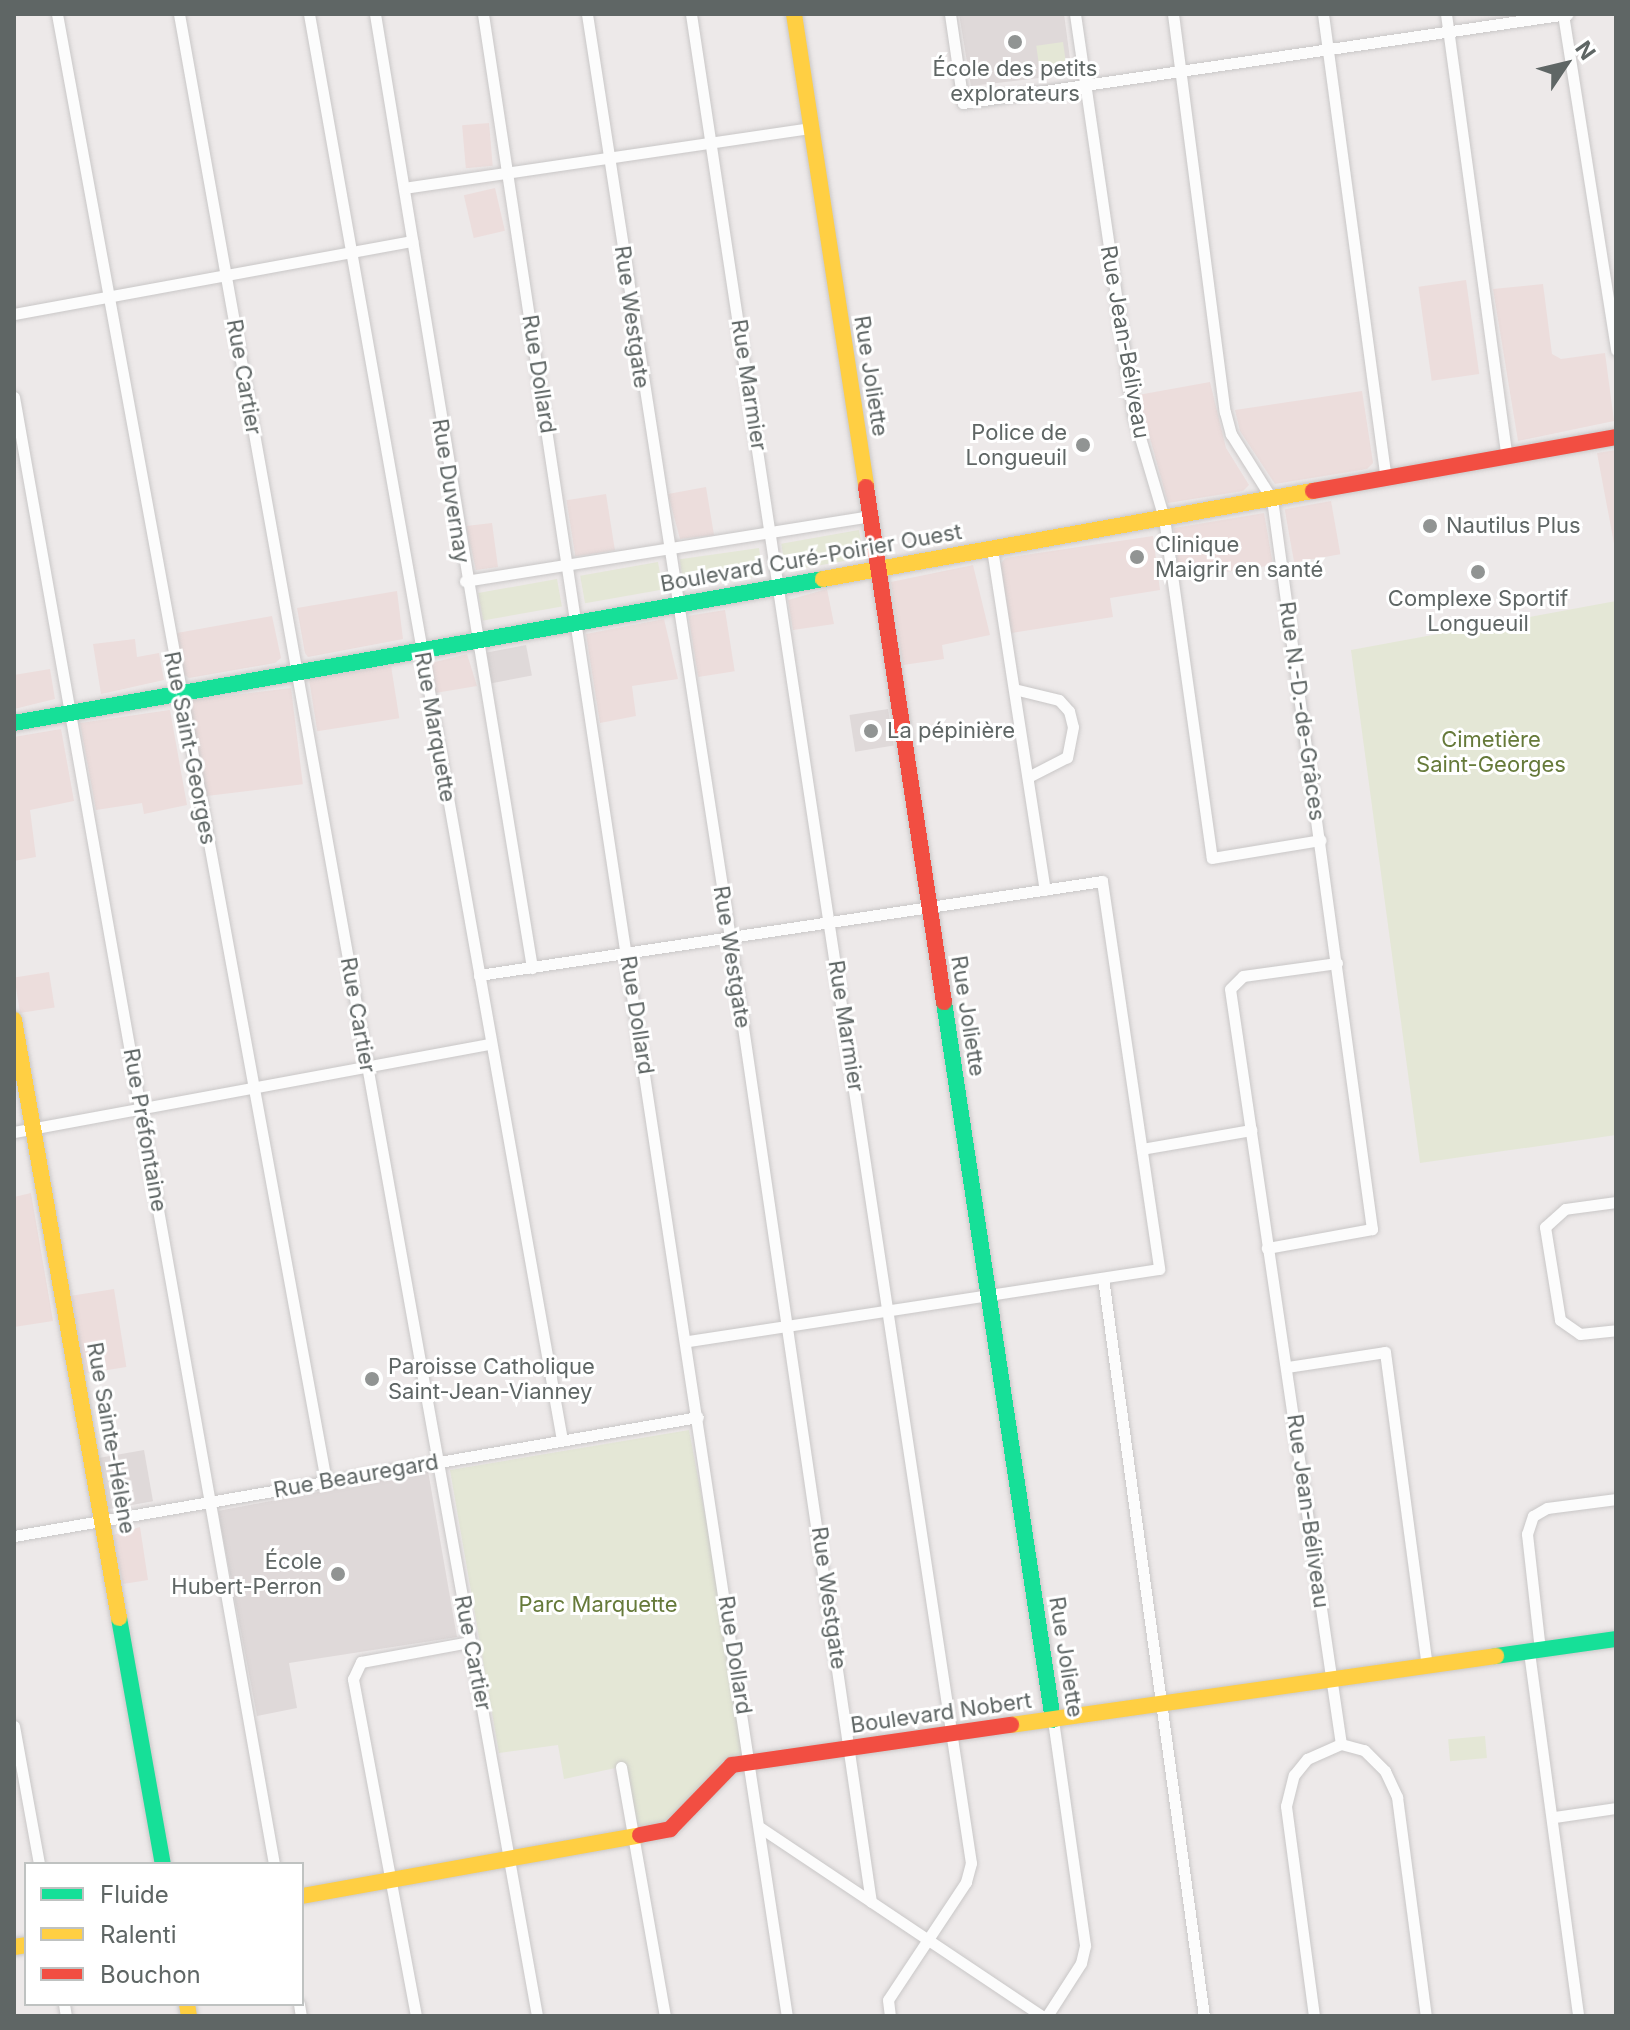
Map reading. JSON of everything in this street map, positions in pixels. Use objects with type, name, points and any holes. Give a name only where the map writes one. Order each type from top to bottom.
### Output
[{"type":"street","name":"Rue Saint-Georges","points":[[57,14],[106,297],[326,1481]]},
{"type":"street","name":"Rue Cartier","points":[[179,14],[537,2016]]},
{"type":"street","name":"Rue Marquette","points":[[309,14],[562,1440]]},
{"type":"street","name":"Rue Duvernay","points":[[375,14],[465,581],[532,968]]},
{"type":"street","name":"Rue Dollard","points":[[483,14],[752,1763],[787,2016]]},
{"type":"street","name":"Rue Westgate","points":[[587,14],[675,605],[730,938],[871,1902]]},
{"type":"street","name":"Rue Marmier","points":[[691,14],[772,532],[971,1873],[888,2000],[890,2016]]},
{"type":"street","name":"Rue Joliette","points":[[794,14],[1085,1945],[1081,1963],[1044,2016]]},
{"type":"street","points":[[950,14],[963,103],[1564,14],[1616,350]]},
{"type":"street","name":"Rue Jean-Béliveau","points":[[1075,14],[1134,417],[1164,518],[1212,858],[1321,840]]},
{"type":"street","name":"Rue N.-D.-de-Grâces","points":[[1173,14],[1225,412],[1231,434],[1272,499],[1372,1229],[1267,1248]]},
{"type":"street","points":[[1323,14],[1386,479]]},
{"type":"street","points":[[1446,14],[1507,457]]},
{"type":"street","points":[[404,188],[811,128]]},
{"type":"street","points":[[14,314],[412,241]]},
{"type":"street","name":"Rue Préfontaine","points":[[14,397],[213,1501],[274,1862]]},
{"type":"street","name":"Boulevard Curé-Poirier Ouest","points":[[14,723],[1616,437]]},
{"type":"street","name":"Boulevard Curé-Poirier Ouest","points":[[465,581],[870,516]]},
{"type":"street","points":[[992,549],[1045,890]]},
{"type":"street","points":[[1014,689],[1059,700],[1069,711],[1073,727],[1067,757],[1028,777]]},
{"type":"street","points":[[479,975],[1102,881],[1159,1269],[687,1341]]},
{"type":"street","name":"Rue Jean-Béliveau","points":[[1337,963],[1236,980],[1230,989],[1341,1744]]},
{"type":"street","name":"Rue Sainte-Hélène","points":[[14,1020],[163,1862]]},
{"type":"street","points":[[14,1132],[491,1044]]},
{"type":"street","points":[[1142,1149],[1251,1130]]},
{"type":"street","points":[[1616,1202],[1565,1209],[1545,1227],[1560,1320],[1580,1334],[1616,1330]]},
{"type":"street","points":[[1103,1278],[1204,2016]]},
{"type":"street","points":[[1287,1367],[1385,1352],[1427,1666]]},
{"type":"street","name":"Rue Beauregard","points":[[14,1536],[698,1417]]},
{"type":"street","points":[[1578,2016],[1534,1651],[1527,1534],[1533,1516],[1547,1508],[1616,1499]]},
{"type":"street","name":"Boulevard Nobert","points":[[304,1896],[670,1829],[732,1765],[1616,1639]]},
{"type":"street","points":[[416,2016],[353,1679],[361,1662],[470,1642]]},
{"type":"street","points":[[14,1726],[39,1862]]},
{"type":"street","points":[[1314,2016],[1286,1806],[1294,1775],[1307,1759],[1341,1744],[1364,1750],[1385,1771],[1397,1797],[1426,2016]]},
{"type":"street","points":[[621,1767],[665,2016]]},
{"type":"street","points":[[1555,1817],[1616,1808]]},
{"type":"street","points":[[761,1828],[1044,2016]]},
{"type":"shaded area","name":"École des petits explorateurs","points":[[959,14],[1064,14],[1072,74],[971,86]]},
{"type":"shaded area","points":[[489,123],[493,166],[466,168],[462,125]]},
{"type":"shaded area","points":[[495,188],[505,231],[474,238],[464,195]]},
{"type":"shaded area","points":[[1466,280],[1479,374],[1432,381],[1418,287]]},
{"type":"shaded area","points":[[1543,284],[1552,354],[1561,359],[1605,353],[1614,421],[1518,441],[1493,289]]},
{"type":"shaded area","points":[[1210,382],[1226,448],[1249,485],[1243,491],[1168,503],[1138,395]]},
{"type":"shaded area","points":[[1362,391],[1373,463],[1367,469],[1275,484],[1240,431],[1235,410]]},
{"type":"shaded area","points":[[1616,450],[1616,554],[1597,453]]},
{"type":"shaded area","points":[[706,487],[714,535],[680,539],[668,494]]},
{"type":"shaded area","points":[[606,494],[615,550],[575,557],[566,500]]},
{"type":"shaded area","points":[[1331,501],[1340,554],[1294,562],[1285,509]]},
{"type":"shaded area","points":[[1264,513],[1273,565],[1225,572],[1223,565],[1178,573],[1174,528]]},
{"type":"shaded area","points":[[492,523],[498,567],[476,570],[466,526]]},
{"type":"shaded area","points":[[1153,536],[1160,590],[1110,598],[1113,617],[1011,633],[1001,564],[1005,558]]},
{"type":"shaded area","points":[[973,565],[990,635],[942,645],[944,659],[903,665],[891,582]]},
{"type":"shaded area","points":[[827,589],[834,624],[793,630],[788,600]]},
{"type":"shaded area","points":[[397,591],[403,639],[308,657],[305,653],[297,608]]},
{"type":"shaded area","points":[[725,610],[735,671],[698,677],[688,616]]},
{"type":"shaded area","points":[[272,616],[281,658],[275,663],[189,678],[183,674],[177,633]]},
{"type":"shaded area","points":[[664,619],[678,679],[632,686],[636,716],[600,723],[586,634]]},
{"type":"shaded area","points":[[135,639],[137,657],[159,653],[164,680],[101,694],[93,644]]},
{"type":"shaded area","points":[[526,645],[532,675],[492,683],[486,653]]},
{"type":"shaded area","points":[[467,654],[477,686],[435,693],[431,663]]},
{"type":"shaded area","points":[[391,666],[399,718],[317,731],[309,679]]},
{"type":"shaded area","points":[[50,669],[55,699],[14,709],[14,675]]},
{"type":"shaded area","points":[[291,688],[303,784],[201,797],[189,701]]},
{"type":"shaded area","name":"La pépinière","points":[[888,709],[894,746],[855,752],[849,715]]},
{"type":"shaded area","points":[[170,710],[187,805],[144,814],[142,803],[96,810],[80,723]]},
{"type":"shaded area","points":[[61,729],[74,801],[30,810],[36,857],[14,861],[14,737]]},
{"type":"shaded area","points":[[49,972],[55,1008],[20,1013],[14,977]]},
{"type":"shaded area","points":[[31,1193],[53,1321],[14,1327],[14,1197]]},
{"type":"shaded area","points":[[114,1289],[126,1367],[84,1374],[72,1296]]},
{"type":"shaded area","points":[[144,1450],[153,1501],[108,1509],[99,1458]]},
{"type":"shaded area","name":"École Hubert-Perron","points":[[428,1471],[457,1637],[289,1663],[297,1708],[257,1716],[218,1511]]},
{"type":"shaded area","points":[[140,1527],[148,1580],[123,1584],[113,1535]]},
{"type":"green space","points":[[1063,42],[1066,64],[1039,68],[1036,46]]},
{"type":"green space","points":[[859,530],[864,558],[786,571],[781,544]]},
{"type":"green space","points":[[759,548],[763,576],[684,587],[680,559]]},
{"type":"green space","points":[[658,562],[663,590],[585,603],[580,576]]},
{"type":"green space","points":[[557,579],[562,607],[483,620],[478,593]]},
{"type":"green space","name":"Cimetière Saint-Georges","points":[[1616,601],[1616,1135],[1420,1163],[1351,650]]},
{"type":"green space","name":"Parc Marquette","points":[[689,1430],[752,1763],[726,1766],[688,1812],[632,1838],[620,1767],[564,1779],[558,1745],[499,1753],[450,1470]]},
{"type":"green space","points":[[1485,1736],[1487,1758],[1450,1761],[1448,1739]]},
{"type":"traffic: fast","points":[[14,723],[823,579]]},
{"type":"traffic: fast","points":[[944,1002],[1053,1720]]},
{"type":"traffic: fast","points":[[119,1618],[163,1862]]},
{"type":"traffic: fast","points":[[1496,1656],[1616,1639]]},
{"type":"traffic: slow","points":[[794,14],[866,487]]},
{"type":"traffic: slow","points":[[823,579],[1313,491]]},
{"type":"traffic: slow","points":[[14,1020],[119,1618]]},
{"type":"traffic: slow","points":[[1011,1725],[1496,1656]]},
{"type":"traffic: slow","points":[[304,1896],[640,1835]]},
{"type":"traffic: slow","points":[[14,1947],[24,1945]]},
{"type":"traffic: slow","points":[[187,2006],[189,2016]]},
{"type":"traffic: jam","points":[[1313,491],[1616,437]]},
{"type":"traffic: jam","points":[[866,487],[944,1002]]},
{"type":"traffic: jam","points":[[640,1835],[670,1829],[732,1765],[1011,1725]]},
{"type":"place","name":"École des petits explorateurs","points":[[1015,42]]},
{"type":"place","name":"Police de Longueuil","points":[[1083,445]]},
{"type":"place","name":"Nautilus Plus","points":[[1430,526]]},
{"type":"place","name":"Clinique Maigrir en santé","points":[[1137,557]]},
{"type":"place","name":"Complexe Sportif Longueuil","points":[[1478,572]]},
{"type":"place","name":"La pépinière","points":[[871,731]]},
{"type":"place","name":"Paroisse Catholique Saint-Jean-Vianney","points":[[372,1379]]},
{"type":"place","name":"École Hubert-Perron","points":[[338,1574]]}]
